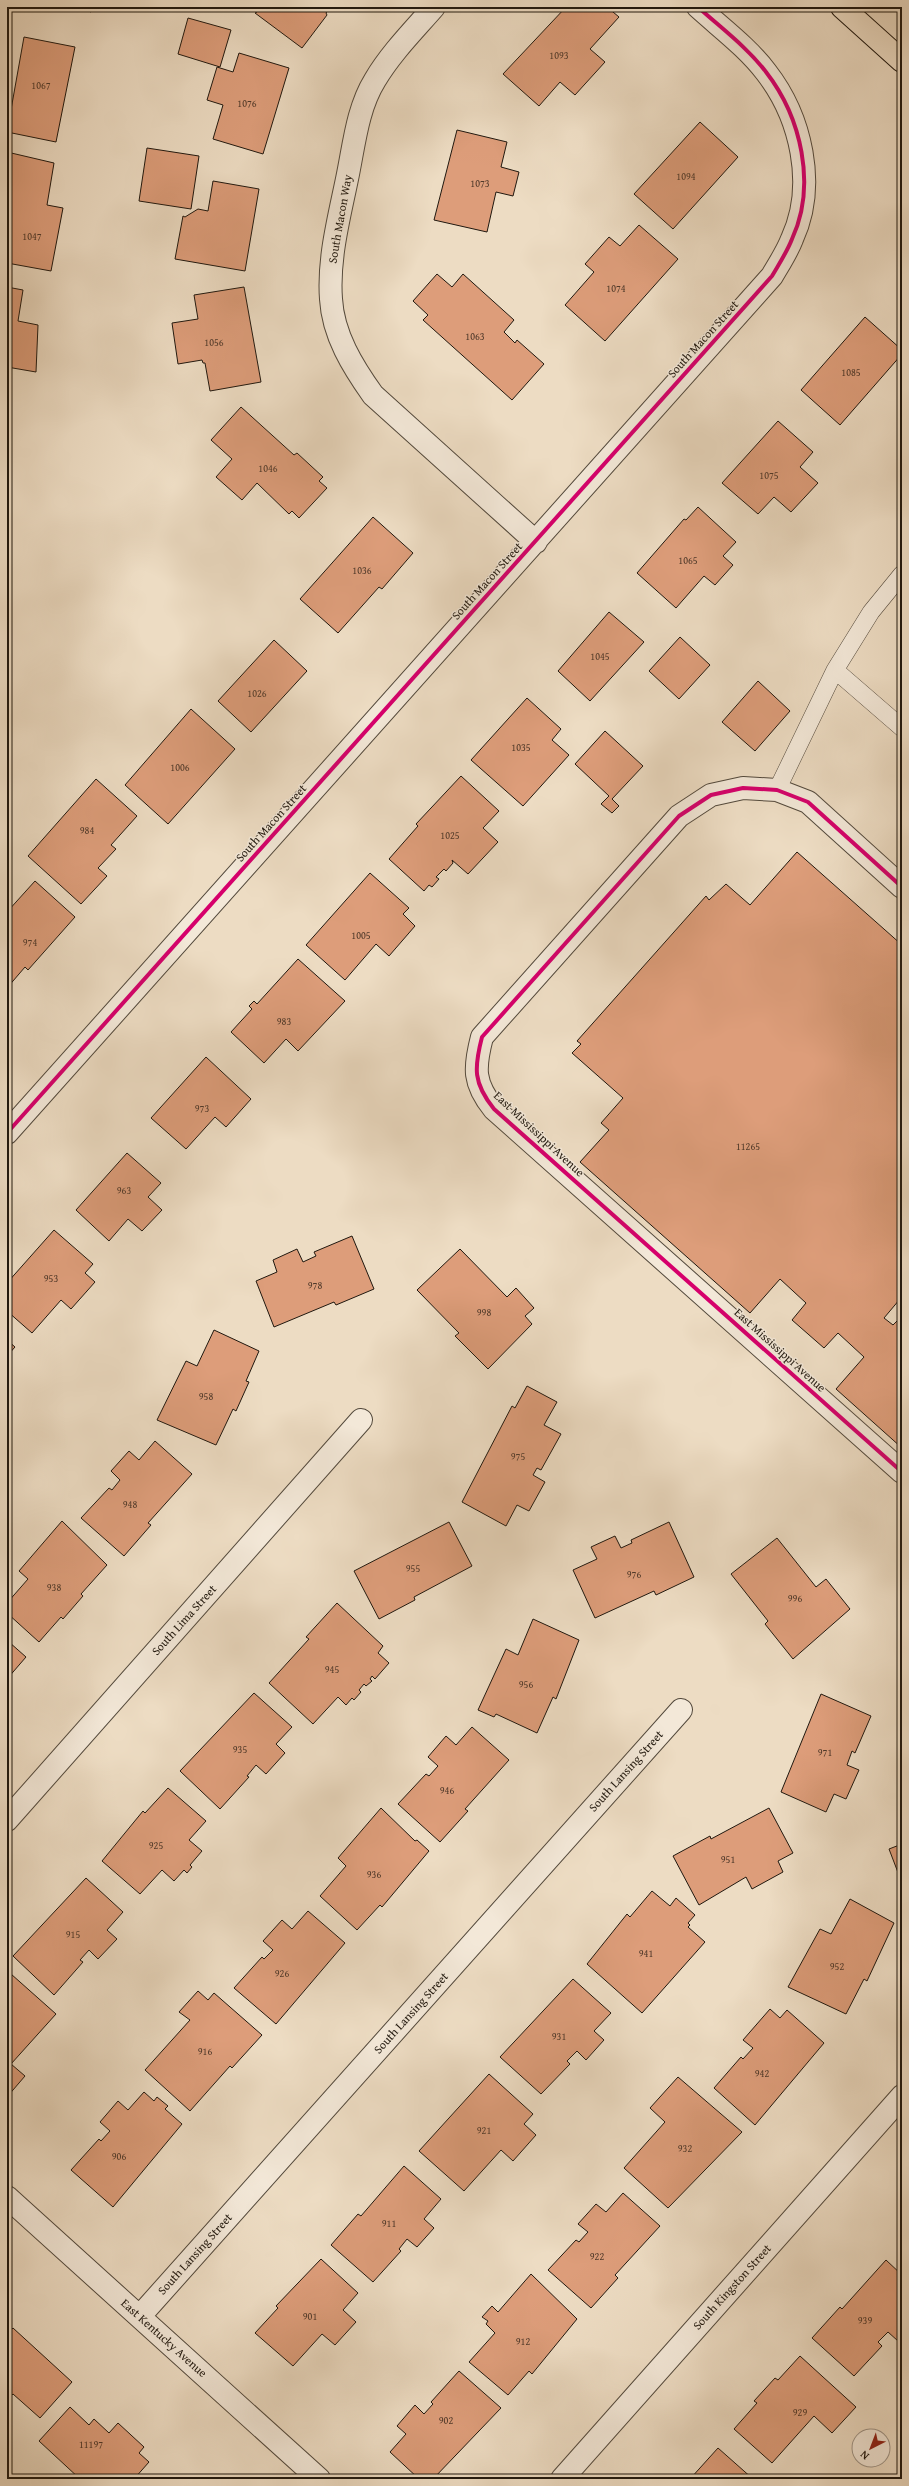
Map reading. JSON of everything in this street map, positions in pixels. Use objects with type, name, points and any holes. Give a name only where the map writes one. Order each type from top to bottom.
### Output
[{"type":"main road","points":[[842,7],[902,61]]},
{"type":"street","name":"South Macon Way","points":[[434,7],[394,52],[374,81],[360,113],[332,256],[331,300],[339,334],[353,366],[373,395],[536,542]]},
{"type":"street","name":"South Macon Street","points":[[7,1133],[772,276],[793,238],[800,212],[804,177],[800,142],[786,100],[766,71],[748,52],[698,7]]},
{"type":"street","name":"East Mississippi Avenue","points":[[902,887],[808,802],[777,790],[743,788],[710,795],[679,816],[482,1037],[475,1063],[479,1086],[494,1109],[902,1472]]},
{"type":"street","name":"South Lima Street","points":[[7,1820],[361,1420]]},
{"type":"street","name":"South Lansing Street","points":[[140,2316],[682,1710]]},
{"type":"street","name":"South Kingston Street","points":[[562,2479],[902,2096]]},
{"type":"street","name":"East Kentucky Avenue","points":[[7,2197],[319,2479]]},
{"type":"lane","points":[[777,790],[834,670],[870,612],[902,574]]},
{"type":"lane","points":[[834,670],[902,728]]},
{"type":"building","points":[[79,7],[93,7],[91,12]]},
{"type":"building","points":[[251,7],[330,7],[326,13],[327,15],[302,48],[255,13],[257,12]]},
{"type":"building","points":[[566,7],[607,7],[619,17],[590,49],[605,62],[575,95],[560,82],[539,106],[503,74]]},
{"type":"building","points":[[188,18],[231,30],[220,67],[178,54]]},
{"type":"building","points":[[24,37],[75,47],[56,142],[7,132]]},
{"type":"building","points":[[239,53],[289,68],[263,154],[213,139],[223,105],[207,100],[217,67],[233,72]]},
{"type":"building","points":[[700,122],[738,157],[673,229],[634,194]]},
{"type":"building","points":[[457,130],[507,142],[501,167],[519,172],[513,196],[496,192],[487,232],[434,220]]},
{"type":"building","points":[[147,148],[199,156],[191,209],[139,201]]},
{"type":"building","points":[[7,152],[54,163],[47,205],[63,208],[51,271],[7,263]]},
{"type":"building","points":[[213,181],[259,189],[245,271],[175,259],[183,216],[185,217],[198,209],[208,211]]},
{"type":"building","points":[[639,225],[678,259],[605,341],[565,305],[594,272],[585,264],[609,237],[620,246]]},
{"type":"building","points":[[437,274],[452,287],[463,274],[514,320],[504,332],[515,343],[517,340],[544,364],[512,400],[423,320],[428,315],[413,301]]},
{"type":"building","points":[[7,287],[23,290],[18,321],[38,325],[36,372],[7,367]]},
{"type":"building","points":[[244,287],[261,382],[210,391],[205,363],[203,363],[202,360],[178,364],[172,323],[198,319],[194,295]]},
{"type":"building","points":[[865,317],[902,350],[902,354],[840,425],[801,390]]},
{"type":"building","points":[[241,407],[294,455],[297,453],[323,477],[319,481],[327,488],[299,518],[292,511],[289,514],[257,483],[242,500],[216,477],[232,459],[211,440]]},
{"type":"building","points":[[778,421],[813,452],[800,467],[818,483],[791,512],[774,497],[758,514],[722,483]]},
{"type":"building","points":[[698,507],[736,542],[723,556],[733,565],[715,585],[704,576],[676,608],[637,573],[684,519],[686,520]]},
{"type":"building","points":[[373,517],[413,553],[382,589],[379,587],[338,633],[300,599]]},
{"type":"building","points":[[609,612],[644,642],[590,701],[558,671]]},
{"type":"building","points":[[680,637],[710,665],[679,699],[649,671]]},
{"type":"building","points":[[274,640],[307,671],[251,732],[218,701]]},
{"type":"building","points":[[758,681],[790,711],[755,751],[722,722]]},
{"type":"building","points":[[527,698],[561,729],[552,740],[569,755],[523,806],[471,760]]},
{"type":"building","points":[[191,709],[235,749],[168,824],[125,785]]},
{"type":"building","points":[[605,731],[643,766],[612,799],[619,806],[612,813],[601,804],[609,796],[575,764]]},
{"type":"building","points":[[461,776],[499,811],[483,828],[498,842],[468,874],[452,860],[453,863],[446,871],[444,869],[436,877],[439,879],[432,887],[429,885],[424,891],[389,859],[418,826],[416,824]]},
{"type":"building","points":[[96,779],[137,816],[111,845],[116,849],[98,868],[107,876],[81,904],[28,856]]},
{"type":"building","points":[[797,852],[902,945],[902,1301],[900,1299],[884,1318],[893,1325],[902,1316],[902,1448],[836,1389],[864,1357],[838,1333],[824,1348],[792,1320],[806,1303],[780,1279],[750,1313],[580,1162],[609,1130],[601,1123],[623,1098],[572,1053],[581,1044],[577,1041],[706,896],[709,900],[726,884],[750,905]]},
{"type":"building","points":[[370,873],[409,908],[403,914],[415,926],[389,956],[376,944],[345,980],[306,945]]},
{"type":"building","points":[[35,881],[75,917],[28,970],[25,967],[7,988],[7,912]]},
{"type":"building","points":[[298,959],[345,1001],[298,1051],[286,1039],[264,1063],[231,1032],[252,1009],[249,1006],[254,1001],[257,1004]]},
{"type":"building","points":[[206,1057],[251,1099],[226,1127],[215,1117],[186,1149],[151,1118]]},
{"type":"building","points":[[127,1153],[161,1183],[148,1197],[162,1210],[142,1231],[128,1219],[109,1241],[76,1210]]},
{"type":"building","points":[[54,1230],[93,1264],[85,1273],[95,1282],[71,1309],[61,1300],[32,1333],[7,1311],[7,1283]]},
{"type":"building","points":[[352,1236],[374,1289],[336,1305],[334,1302],[274,1327],[256,1281],[277,1272],[273,1260],[297,1249],[303,1262],[316,1256],[314,1252]]},
{"type":"building","points":[[460,1249],[507,1297],[516,1288],[534,1308],[525,1316],[532,1324],[488,1369],[455,1336],[459,1333],[417,1290]]},
{"type":"building","points":[[214,1330],[259,1351],[246,1381],[249,1382],[236,1411],[233,1409],[216,1445],[157,1420],[186,1361],[197,1366]]},
{"type":"building","points":[[7,1340],[15,1347],[7,1356]]},
{"type":"building","points":[[527,1386],[557,1402],[544,1425],[561,1434],[541,1470],[537,1468],[533,1475],[545,1482],[529,1511],[517,1505],[506,1526],[462,1502],[512,1406],[515,1408]]},
{"type":"building","points":[[155,1441],[192,1474],[148,1523],[151,1525],[124,1556],[81,1518],[109,1488],[112,1490],[120,1480],[111,1471],[129,1451],[139,1460]]},
{"type":"building","points":[[62,1521],[107,1565],[81,1594],[83,1596],[63,1619],[61,1617],[39,1642],[7,1613],[7,1603],[28,1579],[19,1571]]},
{"type":"building","points":[[449,1522],[472,1566],[414,1597],[415,1600],[379,1619],[354,1571]]},
{"type":"building","points":[[669,1522],[694,1577],[656,1595],[654,1591],[595,1618],[573,1570],[597,1559],[591,1547],[615,1536],[621,1548],[632,1543],[631,1540]]},
{"type":"building","points":[[777,1538],[816,1587],[826,1579],[850,1609],[793,1659],[765,1624],[768,1621],[731,1574]]},
{"type":"building","points":[[337,1603],[383,1646],[378,1653],[389,1663],[375,1679],[372,1676],[370,1679],[372,1681],[366,1686],[364,1684],[359,1690],[361,1692],[354,1700],[352,1698],[346,1705],[338,1697],[313,1724],[269,1683],[309,1639],[306,1637]]},
{"type":"building","points":[[533,1619],[579,1640],[556,1699],[553,1697],[537,1733],[496,1714],[494,1717],[478,1710],[506,1649],[518,1655]]},
{"type":"building","points":[[8,1636],[12,1639],[9,1642],[26,1657],[7,1679]]},
{"type":"building","points":[[254,1693],[292,1727],[276,1744],[285,1753],[266,1774],[256,1765],[247,1776],[249,1777],[220,1809],[180,1771]]},
{"type":"building","points":[[821,1694],[871,1716],[855,1753],[852,1751],[847,1765],[859,1770],[846,1799],[834,1794],[826,1812],[781,1792]]},
{"type":"building","points":[[472,1727],[509,1760],[465,1809],[468,1811],[440,1842],[398,1804],[426,1774],[429,1776],[438,1766],[428,1757],[446,1736],[456,1745]]},
{"type":"building","points":[[168,1788],[206,1821],[189,1840],[202,1851],[190,1865],[192,1867],[187,1873],[184,1870],[174,1881],[162,1870],[140,1894],[102,1861],[143,1811],[145,1813]]},
{"type":"building","points":[[381,1808],[415,1841],[417,1840],[429,1851],[382,1907],[380,1905],[357,1930],[320,1896],[346,1866],[338,1858]]},
{"type":"building","points":[[769,1808],[793,1853],[778,1861],[783,1872],[752,1889],[746,1877],[699,1905],[673,1856],[710,1836],[711,1839]]},
{"type":"building","points":[[902,1844],[902,1883],[889,1849]]},
{"type":"building","points":[[86,1878],[123,1912],[107,1930],[117,1939],[98,1959],[89,1950],[80,1960],[83,1962],[54,1995],[13,1956]]},
{"type":"building","points":[[652,1891],[670,1906],[676,1898],[695,1915],[688,1923],[690,1925],[688,1927],[705,1942],[642,2013],[587,1964],[627,1914],[630,1917]]},
{"type":"building","points":[[850,1899],[894,1923],[867,1981],[864,1979],[846,2014],[788,1987],[820,1929],[831,1934]]},
{"type":"building","points":[[308,1911],[345,1943],[276,2024],[234,1988],[262,1957],[264,1959],[273,1950],[263,1941],[282,1920],[292,1929]]},
{"type":"building","points":[[11,1974],[56,2014],[11,2064],[25,2076],[7,2097],[7,1978]]},
{"type":"building","points":[[573,1979],[611,2013],[594,2031],[604,2040],[586,2060],[577,2051],[567,2061],[570,2064],[541,2094],[500,2057]]},
{"type":"building","points":[[198,1991],[208,2000],[214,1993],[262,2035],[232,2068],[230,2066],[190,2111],[145,2070],[190,2020],[179,2012]]},
{"type":"building","points":[[770,2009],[780,2018],[787,2010],[824,2043],[755,2125],[714,2088],[741,2057],[743,2059],[753,2048],[743,2040]]},
{"type":"building","points":[[489,2074],[533,2114],[524,2124],[536,2135],[513,2161],[501,2150],[464,2191],[419,2151]]},
{"type":"building","points":[[678,2077],[742,2132],[668,2208],[624,2168],[665,2122],[650,2108]]},
{"type":"building","points":[[144,2092],[154,2101],[157,2097],[168,2106],[165,2109],[182,2124],[113,2207],[71,2170],[99,2139],[101,2141],[110,2131],[100,2122],[118,2101],[128,2110]]},
{"type":"building","points":[[404,2166],[441,2199],[424,2219],[434,2228],[417,2247],[407,2239],[399,2249],[401,2251],[373,2282],[331,2245],[358,2214],[361,2216]]},
{"type":"building","points":[[623,2193],[660,2226],[615,2275],[618,2278],[591,2308],[548,2270],[576,2240],[579,2242],[588,2232],[578,2224],[596,2204],[606,2212]]},
{"type":"building","points":[[321,2259],[358,2293],[343,2310],[356,2322],[335,2345],[322,2334],[293,2366],[255,2333],[278,2308],[276,2306]]},
{"type":"building","points":[[886,2260],[902,2275],[902,2337],[898,2341],[888,2332],[878,2342],[882,2346],[854,2376],[812,2338],[840,2307],[842,2309]]},
{"type":"building","points":[[531,2274],[577,2319],[532,2374],[529,2371],[508,2395],[469,2362],[495,2333],[486,2324],[488,2321],[482,2317],[492,2306],[498,2312]]},
{"type":"building","points":[[13,2328],[72,2382],[40,2418],[13,2394],[7,2400],[7,2334]]},
{"type":"building","points":[[800,2356],[856,2407],[832,2433],[814,2416],[772,2463],[734,2429],[757,2403],[754,2401],[775,2378],[778,2380]]},
{"type":"building","points":[[459,2371],[501,2408],[433,2479],[419,2479],[390,2452],[406,2434],[397,2426],[415,2405],[424,2414],[433,2404],[431,2402]]},
{"type":"building","points":[[70,2407],[89,2425],[94,2419],[109,2433],[118,2423],[144,2447],[139,2453],[149,2462],[134,2479],[80,2479],[39,2441]]},
{"type":"building","points":[[718,2448],[753,2479],[690,2479]]},
{"type":"building","points":[[164,2474],[169,2479],[159,2479]]},
{"type":"cycle path","points":[[7,1133],[772,276],[792,239],[799,218],[803,196],[804,174],[802,152],[796,130],[788,109],[778,90],[759,63],[698,7]]},
{"type":"cycle path","points":[[902,887],[808,802],[777,790],[743,788],[711,795],[679,816],[482,1037],[477,1067],[477,1075],[482,1091],[494,1109],[902,1472]]}]
